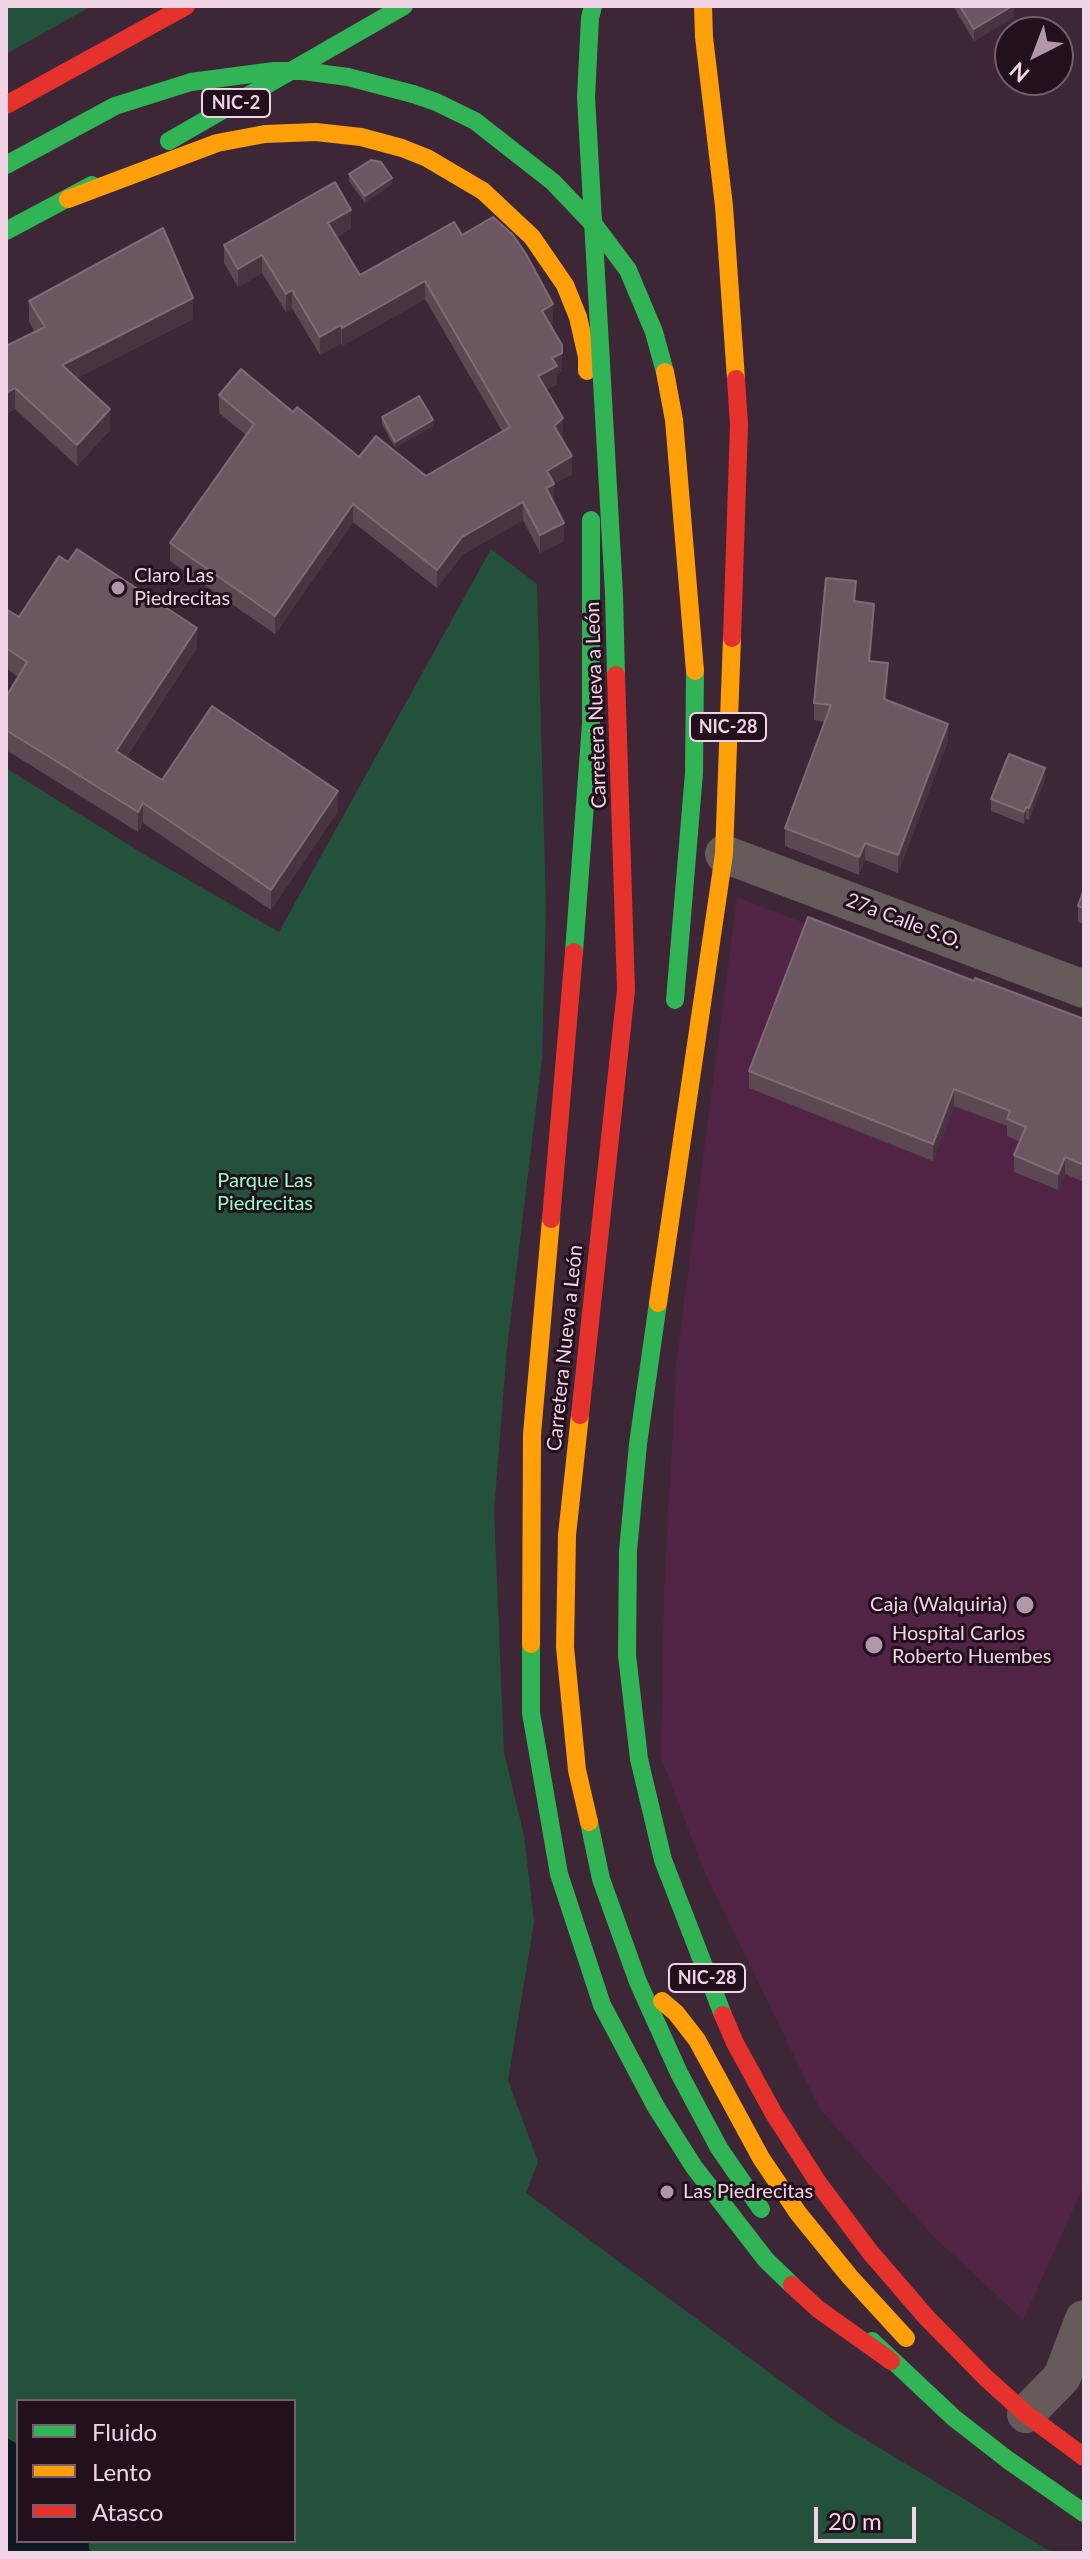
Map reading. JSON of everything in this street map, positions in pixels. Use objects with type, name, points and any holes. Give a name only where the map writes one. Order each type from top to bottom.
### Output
[{"type":"highway","points":[[6,105],[186,6]]},
{"type":"highway","name":"NIC-2","points":[[6,231],[68,199],[404,6]]},
{"type":"highway","name":"Carretera Nueva a León","points":[[593,6],[586,97],[614,594],[626,990],[567,1535],[565,1647],[577,1770],[601,1879],[638,1982],[679,2073],[719,2148],[774,2228]]},
{"type":"highway","name":"NIC-28","points":[[703,6],[724,206],[739,425],[724,854],[638,1444],[628,1551],[627,1655],[639,1759],[663,1860],[711,1989],[735,2043],[774,2114],[819,2184],[870,2252],[927,2318],[1031,2428],[1084,2457]]},
{"type":"highway","points":[[6,165],[115,106],[191,82],[274,71],[303,71],[362,80],[413,94],[475,121],[553,182],[595,226],[628,270],[654,332],[674,420],[695,671],[694,773],[673,1023]]},
{"type":"highway","points":[[68,199],[217,143],[265,134],[316,132],[361,137],[427,158],[483,191],[532,237],[565,285],[578,317],[587,357],[591,724],[532,1434],[531,1713],[559,1874],[602,2005],[636,2071],[694,2167],[766,2260],[818,2309],[891,2361]]},
{"type":"highway","points":[[638,1444],[663,1148]]},
{"type":"highway","points":[[638,1982],[676,2013],[697,2040],[761,2158],[798,2213],[850,2277],[916,2347]]},
{"type":"highway","points":[[827,2294],[891,2361],[976,2435],[1084,2513]]},
{"type":"highway","points":[[987,2406],[1009,2413],[1031,2428]]},
{"type":"street","name":"27a Calle S.O.","points":[[724,854],[1084,989]]},
{"type":"street","points":[[1031,2428],[1073,2382],[1084,2319]]},
{"type":"shaded area","name":"Hospital Carlos Roberto Huembes","points":[[737,897],[1084,1031],[1084,2185],[1023,2320],[932,2235],[820,2109],[705,1873],[661,1757],[664,1591],[677,1358]]},
{"type":"shaded area","points":[[6,2438],[16,2443],[16,2543],[88,2543],[90,2553],[6,2553]]},
{"type":"green space","points":[[6,6],[92,6],[6,54]]},
{"type":"green space","name":"Parque Las Piedrecitas","points":[[491,549],[537,584],[546,908],[542,1058],[507,1348],[494,1510],[504,1753],[524,1835],[534,1922],[508,2080],[538,2162],[526,2193],[835,2421],[1053,2553],[90,2553],[88,2543],[296,2543],[296,2399],[16,2399],[16,2443],[6,2438],[6,768],[145,855],[279,932]]},
{"type":"building","points":[[960,6],[1012,6],[994,16],[974,29]]},
{"type":"building","points":[[371,160],[381,162],[392,178],[365,196],[349,174]]},
{"type":"building","points":[[335,182],[351,210],[328,223],[360,275],[454,222],[462,235],[493,217],[513,235],[526,254],[553,304],[542,311],[562,345],[562,353],[552,358],[557,366],[538,376],[563,418],[554,426],[572,456],[547,471],[554,484],[546,488],[564,523],[540,535],[523,502],[462,537],[437,570],[353,504],[275,616],[170,543],[254,424],[219,395],[241,369],[293,412],[297,407],[359,457],[376,436],[426,476],[510,427],[425,281],[342,328],[341,325],[320,337],[292,290],[286,294],[262,255],[238,269],[224,245]]},
{"type":"building","points":[[163,228],[193,298],[62,365],[110,409],[77,445],[15,388],[6,393],[6,346],[45,327],[29,301]]},
{"type":"building","points":[[419,396],[433,420],[395,442],[382,417]]},
{"type":"building","points":[[77,549],[197,628],[116,751],[162,780],[212,706],[338,791],[271,890],[143,803],[138,812],[6,730],[6,697],[27,662],[6,648],[6,609],[19,617],[59,556],[68,562]]},
{"type":"building","points":[[826,578],[856,581],[854,601],[874,604],[869,661],[888,663],[884,699],[948,724],[898,855],[865,843],[859,857],[785,828],[831,705],[814,703]]},
{"type":"building","points":[[1009,754],[1045,768],[1029,808],[1026,807],[1024,812],[991,799]]},
{"type":"building","points":[[1084,889],[1084,908],[1078,906]]},
{"type":"building","points":[[808,917],[974,981],[975,978],[1084,1019],[1084,1165],[1065,1157],[1058,1174],[1014,1155],[1026,1127],[1007,1119],[1010,1111],[954,1089],[933,1144],[749,1071]]},
{"type":"traffic: fast","points":[[169,141],[404,6]]},
{"type":"traffic: fast","points":[[593,6],[586,97],[616,675]]},
{"type":"traffic: fast","points":[[6,165],[115,106],[191,82],[274,71],[303,71],[348,77],[413,94]]},
{"type":"traffic: fast","points":[[413,94],[475,121],[553,182],[595,226],[628,270],[654,332],[665,372]]},
{"type":"traffic: fast","points":[[6,231],[92,185]]},
{"type":"traffic: fast","points":[[574,952],[591,724],[591,520]]},
{"type":"traffic: fast","points":[[675,1000],[694,773],[695,671]]},
{"type":"traffic: fast","points":[[658,1303],[638,1444],[628,1551],[627,1655],[639,1759],[663,1860],[723,2015]]},
{"type":"traffic: fast","points":[[531,1644],[531,1713],[559,1874],[602,2005],[656,2107],[694,2167],[766,2260],[792,2285]]},
{"type":"traffic: fast","points":[[589,1822],[601,1879],[638,1982],[679,2073],[719,2148],[761,2209]]},
{"type":"traffic: fast","points":[[872,2341],[954,2418],[1084,2513]]},
{"type":"traffic: slow","points":[[703,6],[724,206],[736,379]]},
{"type":"traffic: slow","points":[[68,199],[217,143],[265,134],[316,132],[361,137],[402,148],[427,158],[483,191],[532,237],[565,285],[578,317],[587,371]]},
{"type":"traffic: slow","points":[[665,372],[674,420],[695,671]]},
{"type":"traffic: slow","points":[[658,1303],[724,854],[732,638]]},
{"type":"traffic: slow","points":[[531,1644],[532,1434],[551,1219]]},
{"type":"traffic: slow","points":[[580,1415],[567,1535],[565,1647],[577,1770],[589,1822]]},
{"type":"traffic: slow","points":[[662,2001],[676,2013],[697,2040],[761,2158],[798,2213],[850,2277],[906,2338]]},
{"type":"traffic: jam","points":[[6,105],[186,6]]},
{"type":"traffic: jam","points":[[732,638],[739,425],[736,379]]},
{"type":"traffic: jam","points":[[616,675],[626,990]]},
{"type":"traffic: jam","points":[[551,1219],[574,952]]},
{"type":"traffic: jam","points":[[580,1415],[626,990]]},
{"type":"traffic: jam","points":[[723,2015],[774,2114],[819,2184],[870,2252],[927,2318],[986,2378],[1026,2414],[1084,2457]]},
{"type":"traffic: jam","points":[[792,2285],[818,2309],[891,2361]]},
{"type":"place","name":"Claro Las Piedrecitas","points":[[118,588]]},
{"type":"place","name":"Caja (Walquiria)","points":[[1025,1605]]},
{"type":"place","name":"Hospital Carlos Roberto Huembes","points":[[874,1645]]},
{"type":"place","name":"Las Piedrecitas","points":[[667,2192]]}]
